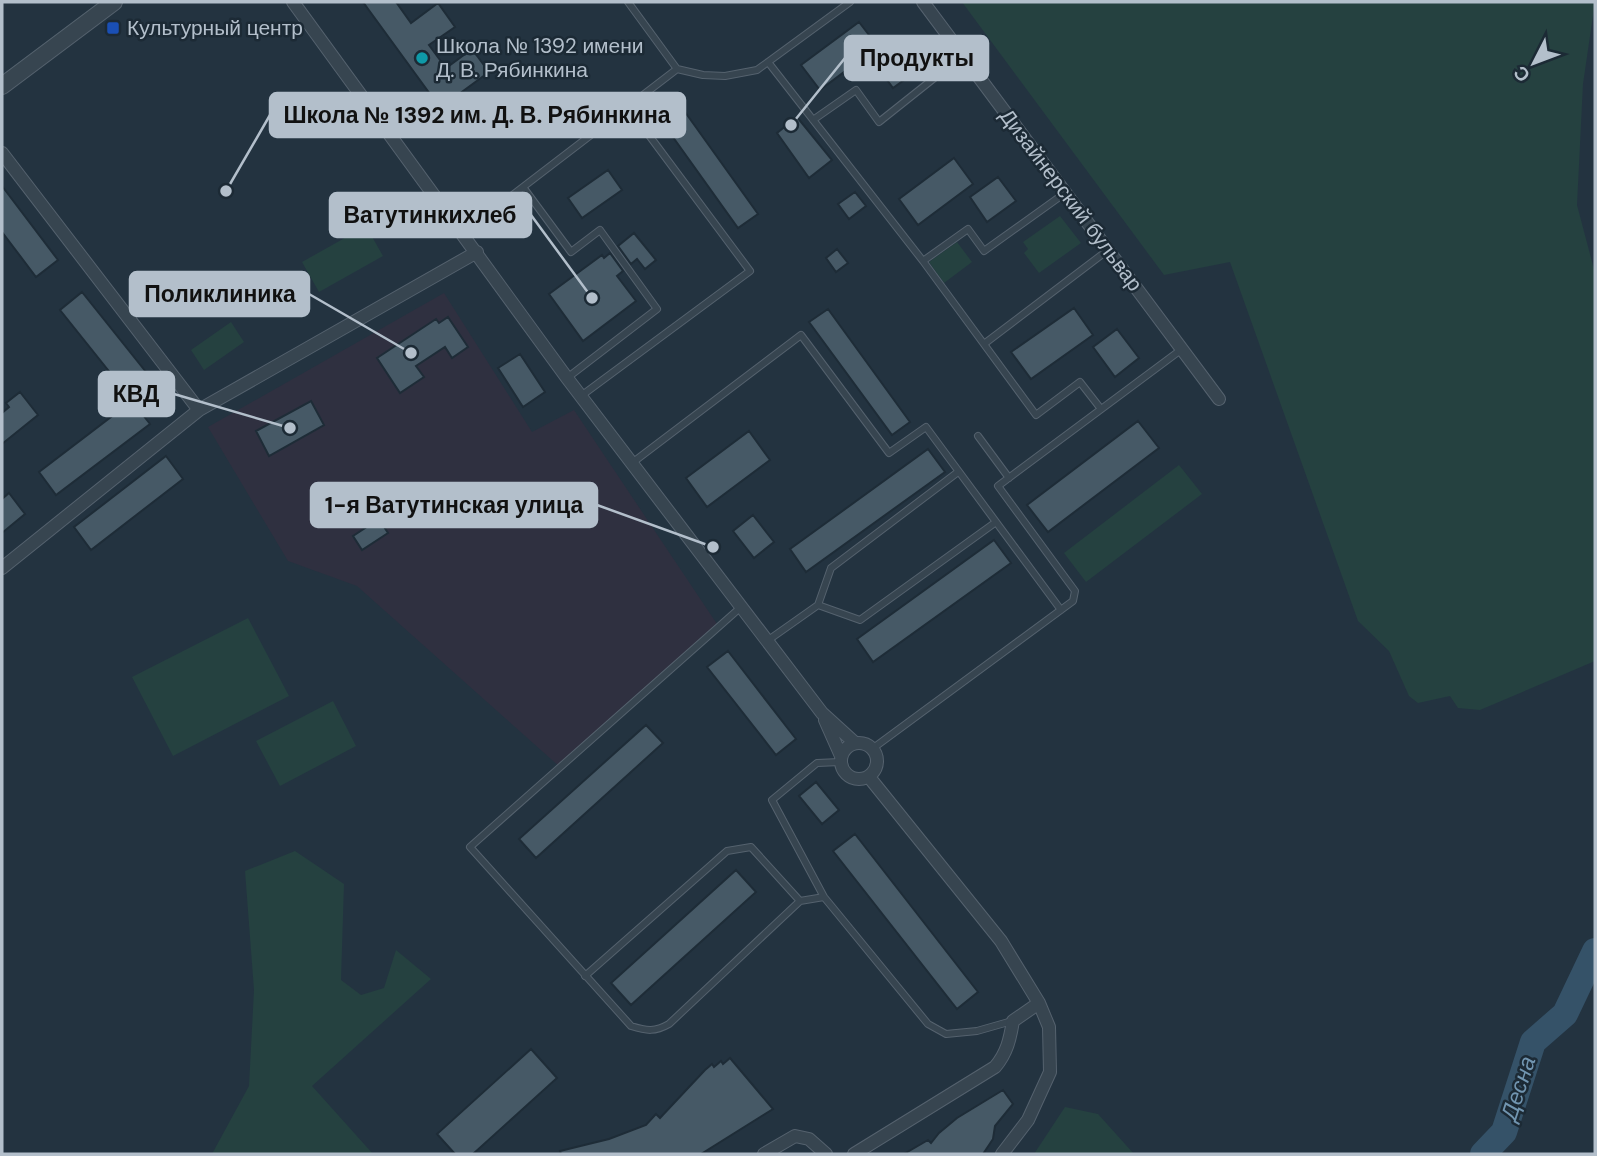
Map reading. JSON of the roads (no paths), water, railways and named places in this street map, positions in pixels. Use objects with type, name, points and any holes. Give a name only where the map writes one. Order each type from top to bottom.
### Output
[{"type":"street","points":[[2,86],[114,2]]},
{"type":"street","points":[[293,2],[567,378],[822,713],[855,744]]},
{"type":"street","name":"Дизайнерский бульвар","points":[[923,2],[1219,398]]},
{"type":"street","points":[[2,153],[199,410]]},
{"type":"street","points":[[2,568],[199,410],[477,252]]},
{"type":"street","points":[[822,713],[841,759],[842,769],[851,778],[857,780],[869,777],[877,760],[867,745],[855,744],[844,750],[841,759]]},
{"type":"street","points":[[869,777],[1001,941],[1039,1003],[1049,1027],[1050,1072],[1028,1120],[1002,1154]]},
{"type":"street","points":[[854,1154],[995,1067],[1004,1057],[1013,1021],[1039,1003]]},
{"type":"street","points":[[764,1154],[795,1136],[809,1139],[826,1154]]},
{"type":"lane","points":[[628,2],[677,69],[703,75],[724,76],[757,70],[850,2]]},
{"type":"lane","points":[[813,120],[856,90],[879,122],[963,55]]},
{"type":"lane","points":[[768,62],[923,261],[1036,415],[1080,382],[1101,410]]},
{"type":"lane","points":[[463,233],[677,69]]},
{"type":"lane","points":[[581,396],[750,271],[628,107]]},
{"type":"lane","points":[[523,187],[571,252],[600,230],[657,309],[567,378]]},
{"type":"lane","points":[[923,261],[968,229],[984,251],[1065,193]]},
{"type":"lane","points":[[984,344],[1108,250]]},
{"type":"lane","points":[[632,463],[800,335],[889,453],[926,427],[1061,611]]},
{"type":"lane","points":[[872,749],[1073,601],[1075,590],[998,486],[1182,349]]},
{"type":"lane","points":[[978,436],[1009,478]]},
{"type":"lane","points":[[767,641],[818,605],[831,568],[958,472]]},
{"type":"lane","points":[[818,605],[860,620],[996,522]]},
{"type":"lane","points":[[741,607],[470,847],[631,1026],[657,1031],[669,1024],[800,901],[824,897]]},
{"type":"lane","points":[[841,759],[817,763],[772,800],[824,897],[928,1024],[946,1034],[978,1031],[1013,1021]]},
{"type":"lane","points":[[585,976],[727,851],[751,847],[800,901]]},
{"type":"waterway","name":"Десна","points":[[1483,1154],[1504,1132],[1533,1042],[1565,1014],[1595,951]]},
{"type":"place","name":"Культурный центр","points":[[113,28]]},
{"type":"place","name":"Школа № 1392 имени Д. В. Рябинкина","points":[[422,58]]},
{"type":"place","name":"Продукты","points":[[791,125]]},
{"type":"place","name":"Школа № 1392 им. Д. В. Рябинкина","points":[[226,191]]},
{"type":"place","name":"Ватутинкихлеб","points":[[592,298]]},
{"type":"place","name":"Поликлиника","points":[[411,353]]},
{"type":"place","name":"КВД","points":[[290,428]]},
{"type":"place","name":"1-я Ватутинская улица","points":[[713,547]]}]
